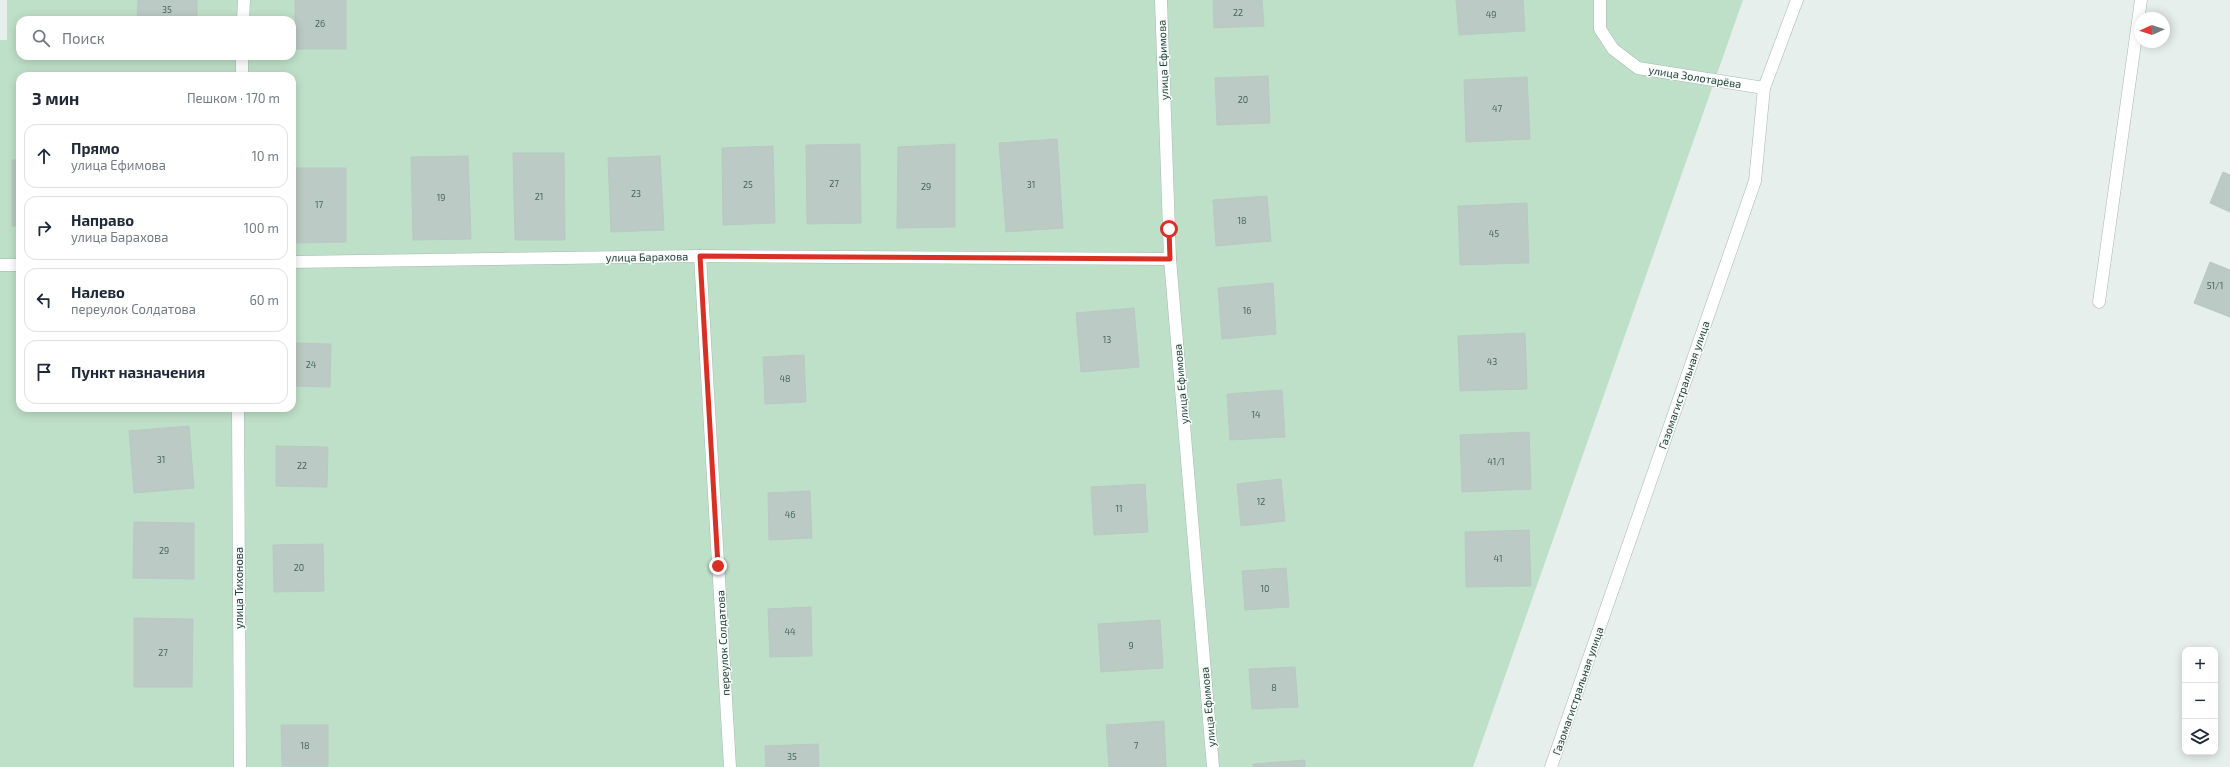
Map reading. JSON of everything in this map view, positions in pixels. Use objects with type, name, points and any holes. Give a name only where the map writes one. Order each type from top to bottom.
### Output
[{"type":"street","points":[[243,16],[244,0]]},
{"type":"street","name":"улица Ефимова","points":[[1161,0],[1170,259],[1213,767]]},
{"type":"street","name":"улица Золотарёва","points":[[1600,0],[1600,29],[1613,49],[1638,68],[1764,88]]},
{"type":"street","name":"Газомагистральная улица","points":[[1551,767],[1755,181],[1764,88],[1798,0]]},
{"type":"street","points":[[2099,302],[2141,0]]},
{"type":"street","points":[[242,60],[242,72]]},
{"type":"street","name":"улица Барахова","points":[[296,262],[700,256],[1170,259]]},
{"type":"street","name":"переулок Солдатова","points":[[700,256],[730,767]]},
{"type":"street","points":[[0,265],[16,265]]},
{"type":"street","name":"улица Тихонова","points":[[238,412],[240,767]]},
{"type":"green space","points":[[7,0],[1743,0],[1473,767],[0,767],[0,40],[7,40]]},
{"type":"building","points":[[138,0],[197,0],[197,16],[137,16]]},
{"type":"building","points":[[295,0],[346,0],[346,49],[296,49]]},
{"type":"building","points":[[1213,0],[1262,0],[1264,26],[1214,28]]},
{"type":"building","points":[[1456,0],[1523,0],[1525,31],[1459,35]]},
{"type":"building","points":[[1268,76],[1270,123],[1217,125],[1215,78]]},
{"type":"building","points":[[1527,77],[1530,139],[1466,142],[1464,80]]},
{"type":"building","points":[[1057,139],[1063,228],[1006,232],[999,143]]},
{"type":"building","points":[[860,144],[861,223],[807,224],[806,145]]},
{"type":"building","points":[[955,144],[955,227],[897,228],[898,147]]},
{"type":"building","points":[[773,146],[775,223],[723,225],[722,148]]},
{"type":"building","points":[[513,153],[564,153],[565,240],[515,240]]},
{"type":"building","points":[[468,156],[471,239],[413,240],[411,157]]},
{"type":"building","points":[[660,156],[664,230],[611,232],[608,158]]},
{"type":"building","points":[[12,160],[16,160],[16,226],[12,226]]},
{"type":"building","points":[[296,168],[346,168],[346,242],[296,243]]},
{"type":"building","points":[[2223,172],[2230,175],[2230,212],[2210,203]]},
{"type":"building","points":[[1267,196],[1271,241],[1216,246],[1213,200]]},
{"type":"building","points":[[1527,203],[1529,263],[1460,265],[1458,206]]},
{"type":"building","points":[[2210,262],[2230,270],[2230,317],[2194,303]]},
{"type":"building","points":[[1273,283],[1276,334],[1222,339],[1218,288]]},
{"type":"building","points":[[1134,308],[1139,367],[1081,372],[1076,313]]},
{"type":"building","points":[[1525,333],[1527,389],[1460,391],[1458,336]]},
{"type":"building","points":[[296,343],[331,344],[330,387],[296,386]]},
{"type":"building","points":[[804,355],[806,402],[765,404],[763,357]]},
{"type":"building","points":[[1282,390],[1285,437],[1230,440],[1227,394]]},
{"type":"building","points":[[189,426],[194,488],[134,493],[129,431]]},
{"type":"building","points":[[1529,432],[1531,489],[1462,492],[1460,435]]},
{"type":"building","points":[[276,446],[328,447],[327,487],[276,486]]},
{"type":"building","points":[[1281,479],[1285,521],[1241,526],[1237,484]]},
{"type":"building","points":[[1145,484],[1148,532],[1094,535],[1091,487]]},
{"type":"building","points":[[810,491],[812,538],[769,540],[768,493]]},
{"type":"building","points":[[134,522],[194,523],[194,579],[133,578]]},
{"type":"building","points":[[1529,530],[1531,586],[1466,587],[1465,532]]},
{"type":"building","points":[[323,544],[324,591],[274,592],[273,545]]},
{"type":"building","points":[[1286,568],[1289,607],[1245,610],[1242,571]]},
{"type":"building","points":[[811,607],[812,656],[770,657],[768,609]]},
{"type":"building","points":[[134,618],[193,619],[192,687],[134,687]]},
{"type":"building","points":[[1160,620],[1163,668],[1101,672],[1098,624]]},
{"type":"building","points":[[1295,667],[1298,707],[1252,709],[1249,669]]},
{"type":"building","points":[[1164,721],[1166,767],[1109,767],[1106,725]]},
{"type":"building","points":[[281,725],[328,725],[328,766],[282,766]]},
{"type":"building","points":[[818,744],[819,767],[766,767],[765,746]]},
{"type":"building","points":[[1305,760],[1305,767],[1253,767],[1253,764]]},
{"type":"route","points":[[718,566],[700,256],[1170,259],[1169,229]]}]
